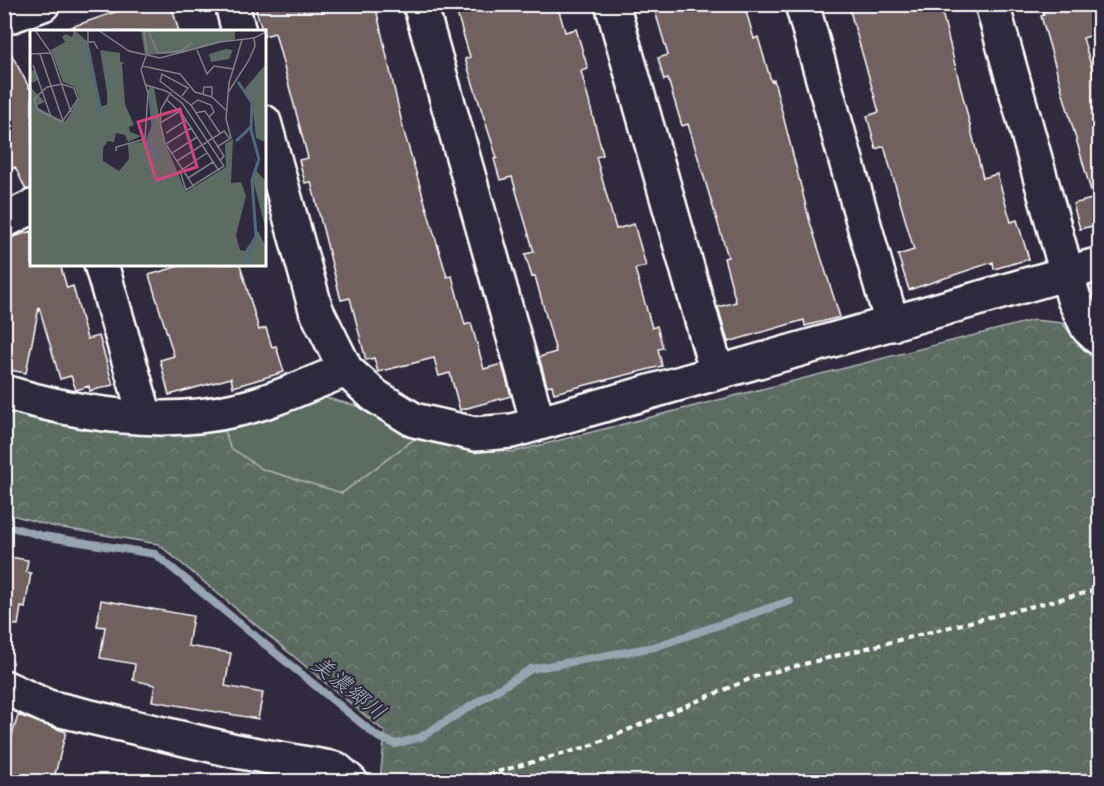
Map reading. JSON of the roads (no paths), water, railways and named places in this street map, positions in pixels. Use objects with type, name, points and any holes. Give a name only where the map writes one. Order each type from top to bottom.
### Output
[{"type":"street","points":[[232,4],[238,30]]},
{"type":"street","points":[[420,4],[538,423]]},
{"type":"street","points":[[612,4],[717,374]]},
{"type":"street","points":[[802,4],[892,324]]},
{"type":"street","points":[[992,4],[1079,309],[1088,327],[1100,339]]},
{"type":"street","points":[[266,129],[316,310],[346,370],[375,396],[414,420],[475,434],[512,430],[538,423],[1100,264]]},
{"type":"street","points":[[4,221],[30,208]]},
{"type":"street","points":[[102,266],[145,416]]},
{"type":"street","points":[[4,392],[61,409],[176,418],[239,409],[346,370]]},
{"type":"street","points":[[4,687],[48,706],[236,751],[336,769],[351,782]]},
{"type":"waterway","name":"美濃郷川","points":[[4,525],[43,536],[155,554],[378,737],[396,744],[421,737],[531,669],[654,647],[790,601]]}]
